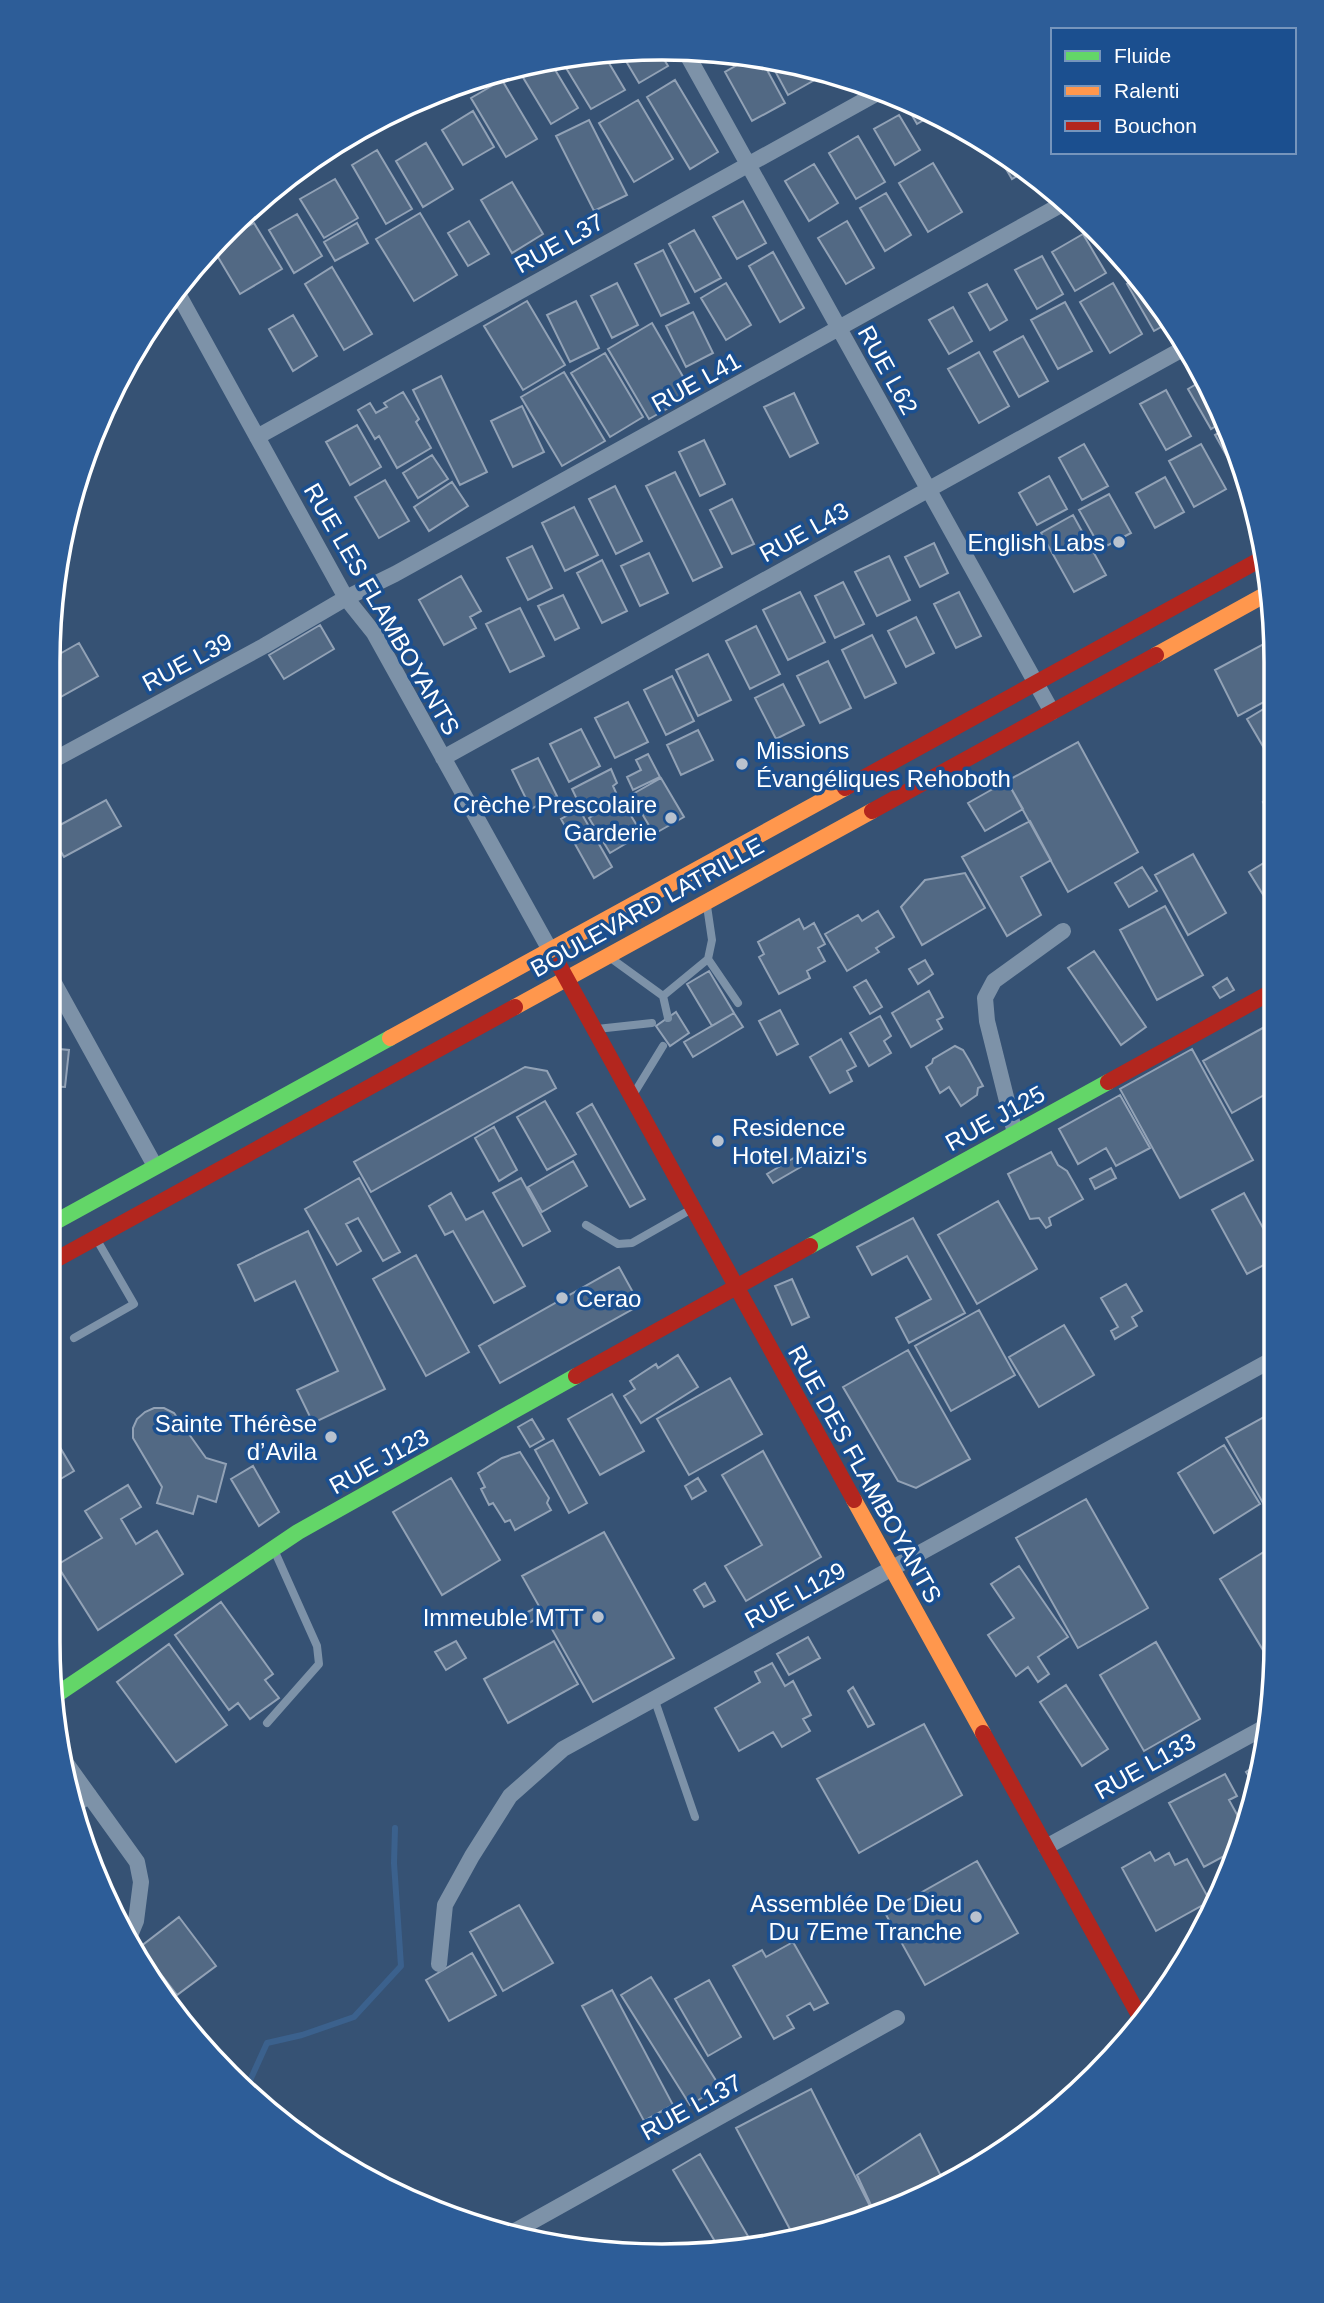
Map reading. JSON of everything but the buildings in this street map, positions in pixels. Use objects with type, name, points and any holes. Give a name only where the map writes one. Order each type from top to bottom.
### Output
[{"type":"main road","name":"BOULEVARD LATRILLE","points":[[60,1219],[1256,562]]},
{"type":"main road","name":"BOULEVARD LATRILLE","points":[[60,1258],[1261,598]]},
{"type":"main road","name":"RUE DES FLAMBOYANTS","points":[[550,950],[1137,2012]]},
{"type":"main road","name":"RUE J125","points":[[736,1286],[1264,996]]},
{"type":"main road","name":"RUE J123","points":[[62,1691],[310,1525],[736,1286]]},
{"type":"street","name":"RUE L62","points":[[691,61],[1052,712]]},
{"type":"street","name":"RUE L37","points":[[257,437],[871,97]]},
{"type":"street","name":"RUE L41","points":[[346,598],[395,574],[1057,207]]},
{"type":"street","name":"RUE LES FLAMBOYANTS","points":[[181,299],[346,598],[374,633],[550,950]]},
{"type":"street","name":"RUE L43","points":[[443,758],[1178,351]]},
{"type":"street","name":"RUE L39","points":[[60,756],[264,646],[346,598]]},
{"type":"street","points":[[1015,1133],[987,1021],[985,998],[994,981],[1063,931]]},
{"type":"street","points":[[60,994],[155,1166]]},
{"type":"street","name":"RUE L129","points":[[439,1964],[445,1905],[472,1856],[510,1796],[563,1749],[1264,1364]]},
{"type":"street","name":"RUE L133","points":[[1046,1847],[1257,1731]]},
{"type":"street","points":[[75,1776],[137,1863],[141,1882],[133,1928]]},
{"type":"street","points":[[81,1801],[89,1795]]},
{"type":"street","name":"RUE L137","points":[[523,2227],[897,2018]]},
{"type":"lane","points":[[663,996],[708,959],[712,940],[706,901]]},
{"type":"lane","points":[[607,955],[663,996],[668,1018]]},
{"type":"lane","points":[[708,959],[737,1003]]},
{"type":"lane","points":[[594,1030],[652,1023]]},
{"type":"lane","points":[[632,1097],[663,1046]]},
{"type":"lane","points":[[586,1225],[618,1244],[632,1243],[693,1208]]},
{"type":"lane","points":[[74,1338],[134,1304],[96,1238]]},
{"type":"lane","points":[[267,1723],[319,1664],[317,1646],[273,1549]]},
{"type":"lane","points":[[654,1698],[695,1817]]},
{"type":"waterway","points":[[250,2080],[267,2043],[302,2035],[354,2017],[401,1966],[394,1863],[395,1828]]},
{"type":"traffic: fast","points":[[60,1219],[390,1038]]},
{"type":"traffic: fast","points":[[810,1246],[1108,1082]]},
{"type":"traffic: fast","points":[[62,1691],[298,1532],[576,1376]]},
{"type":"traffic: slow","points":[[1156,655],[1260,597]]},
{"type":"traffic: slow","points":[[390,1038],[845,788]]},
{"type":"traffic: slow","points":[[515,1007],[872,811]]},
{"type":"traffic: slow","points":[[854,1500],[983,1733]]},
{"type":"traffic: jam","points":[[845,788],[1256,562]]},
{"type":"traffic: jam","points":[[872,811],[1156,655]]},
{"type":"traffic: jam","points":[[559,965],[854,1500]]},
{"type":"traffic: jam","points":[[1108,1082],[1264,996]]},
{"type":"traffic: jam","points":[[60,1257],[515,1007]]},
{"type":"traffic: jam","points":[[576,1376],[810,1246]]},
{"type":"traffic: jam","points":[[983,1733],[1137,2012]]},
{"type":"place","name":"English Labs","points":[[1119,542]]},
{"type":"place","name":"Missions Évangéliques Rehoboth","points":[[742,764]]},
{"type":"place","name":"Crèche Prescolaire Garderie","points":[[671,818]]},
{"type":"place","name":"Residence Hotel Maizi's","points":[[718,1141]]},
{"type":"place","name":"Cerao","points":[[562,1298]]},
{"type":"place","name":"Sainte Thérèse d’Avila","points":[[331,1437]]},
{"type":"place","name":"Immeuble MTT","points":[[598,1617]]},
{"type":"place","name":"Assemblée De Dieu Du 7Eme Tranche","points":[[976,1917]]}]
